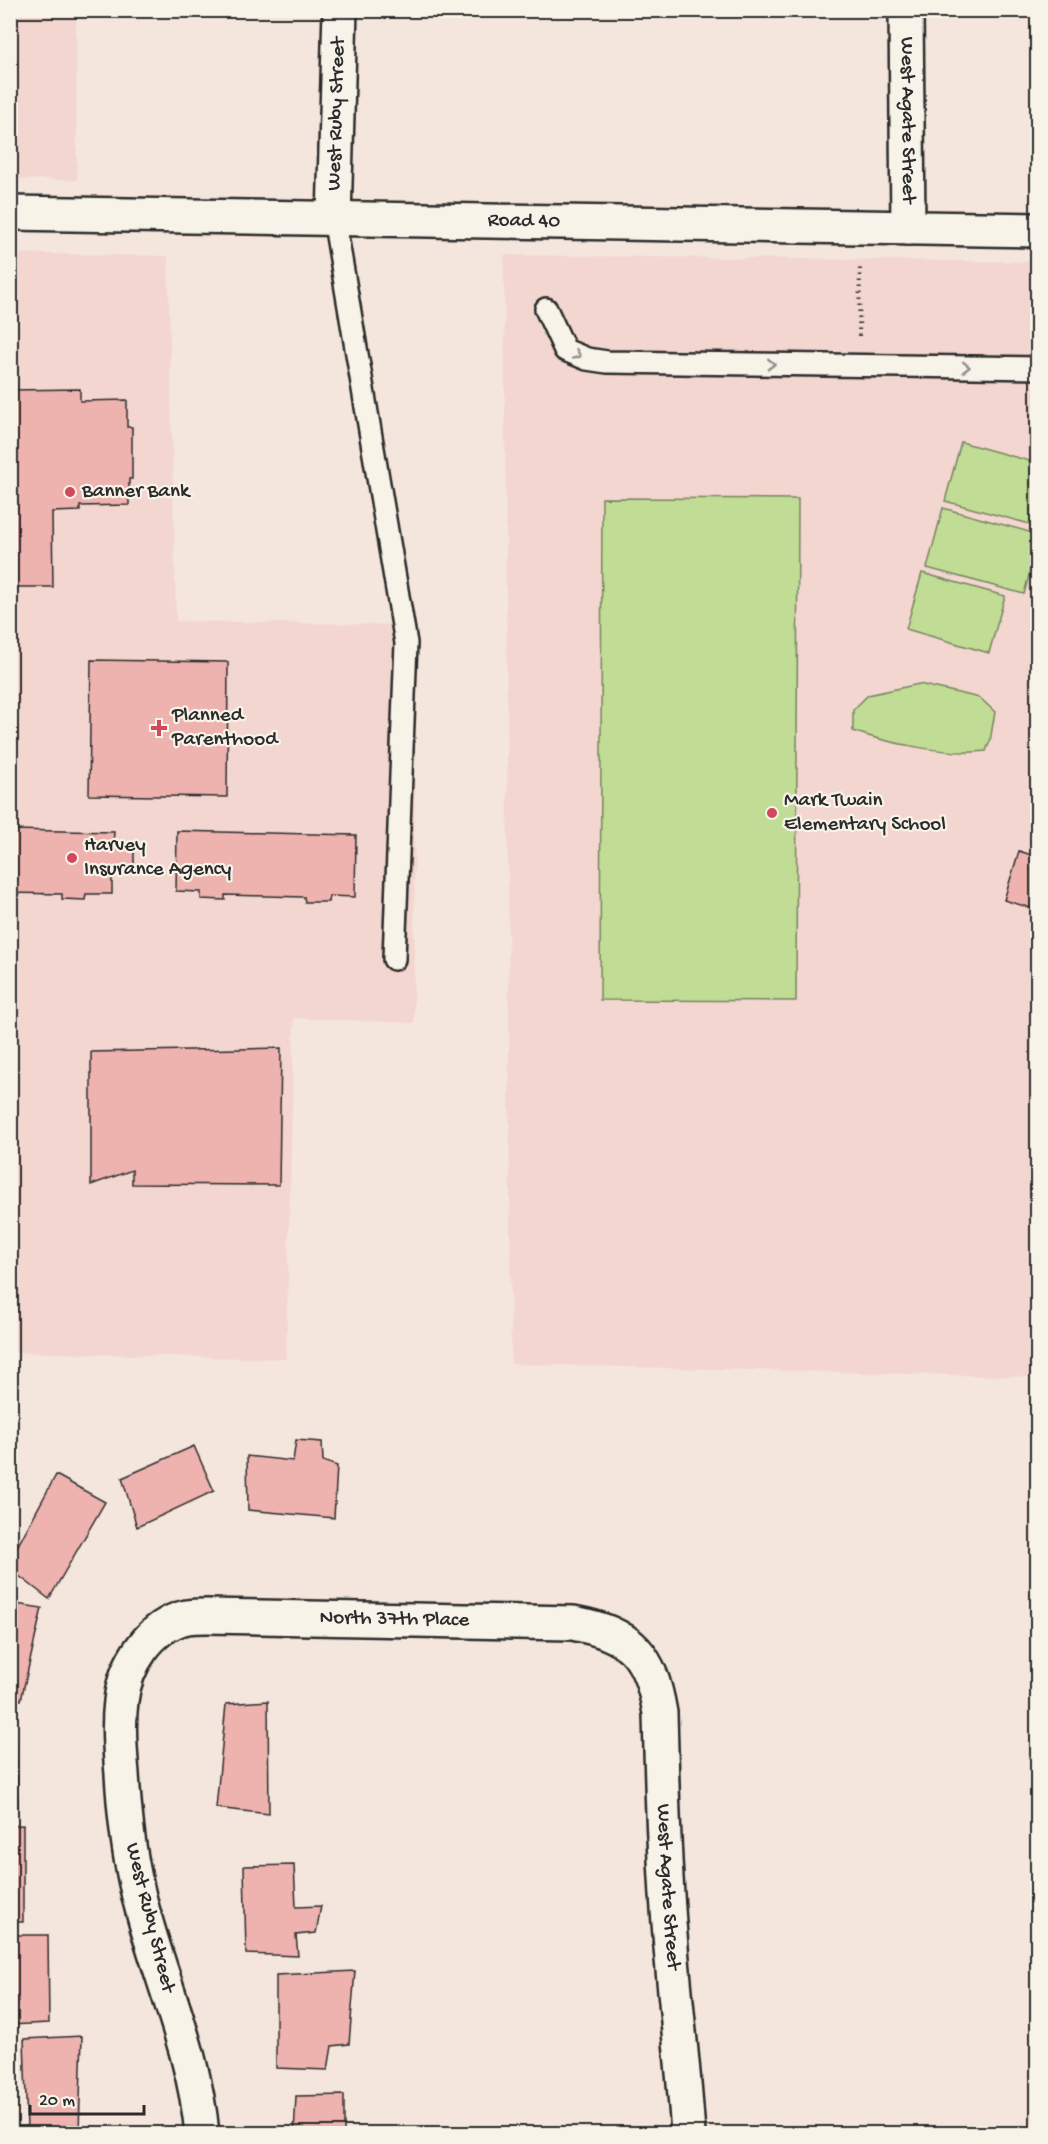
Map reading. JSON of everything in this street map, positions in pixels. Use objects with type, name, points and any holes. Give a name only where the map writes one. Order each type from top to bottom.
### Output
[{"type":"street","name":"West Ruby Street","points":[[334,218],[340,10]]},
{"type":"street","name":"West Agate Street","points":[[906,10],[908,228]]},
{"type":"street","name":"Road 40","points":[[10,213],[1038,230]]},
{"type":"street","name":"North 37th Place","points":[[153,1635],[168,1625],[187,1617],[206,1616],[561,1623],[599,1628],[618,1636],[633,1647]]},
{"type":"street","name":"West Ruby Street","points":[[153,1635],[139,1652],[127,1677],[121,1701],[120,1749],[124,1808],[133,1870],[195,2088],[202,2133]]},
{"type":"street","name":"West Agate Street","points":[[633,1647],[645,1663],[656,1691],[660,1713],[663,1850],[688,2133]]},
{"type":"lane","points":[[334,218],[406,643],[394,959]]},
{"type":"lane","points":[[546,309],[565,350],[587,359],[607,362],[1038,368]]},
{"type":"path","points":[[858,366],[860,265]]},
{"type":"shaded area","points":[[11,10],[76,11],[77,180],[11,179]]},
{"type":"shaded area","points":[[11,253],[168,256],[176,621],[415,625],[414,1023],[294,1018],[286,1359],[11,1352]]},
{"type":"shaded area","name":"Mark Twain Elementary School","points":[[504,255],[1037,262],[1037,1377],[511,1364]]},
{"type":"green space","points":[[961,442],[1037,463],[1037,526],[945,501]]},
{"type":"green space","points":[[602,498],[798,499],[796,1001],[600,1000]]},
{"type":"green space","points":[[943,508],[1037,534],[1037,545],[1024,594],[927,568]]},
{"type":"green space","points":[[922,573],[1005,596],[989,653],[906,629]]},
{"type":"green space","points":[[919,684],[980,698],[995,712],[986,751],[937,750],[883,740],[853,731],[853,710],[868,695]]},
{"type":"building","name":"Banner Bank","points":[[80,389],[80,401],[127,400],[127,427],[132,427],[132,479],[129,479],[129,505],[80,506],[80,511],[52,512],[53,587],[12,587],[10,390]]},
{"type":"building","name":"Planned Parenthood","points":[[91,660],[228,662],[227,797],[89,795]]},
{"type":"building","name":"Harvey Insurance Agency","points":[[10,830],[114,832],[113,845],[134,845],[134,872],[112,871],[112,894],[86,894],[85,900],[62,899],[62,894],[10,893]]},
{"type":"building","points":[[177,831],[356,835],[355,897],[329,896],[328,902],[305,902],[304,897],[225,895],[225,900],[201,899],[201,892],[176,891]]},
{"type":"building","points":[[1019,851],[1038,857],[1038,910],[1004,900]]},
{"type":"building","points":[[281,1048],[279,1185],[132,1184],[132,1170],[91,1185],[91,1052]]},
{"type":"building","points":[[296,1440],[322,1442],[323,1461],[337,1466],[334,1518],[248,1510],[247,1456],[293,1461]]},
{"type":"building","points":[[194,1446],[214,1491],[137,1527],[122,1478]]},
{"type":"building","points":[[56,1475],[105,1502],[49,1599],[10,1569],[10,1560]]},
{"type":"building","points":[[10,1603],[42,1608],[21,1700],[10,1697]]},
{"type":"building","points":[[268,1701],[269,1814],[216,1808],[226,1704]]},
{"type":"building","points":[[10,1725],[15,1725],[18,1807],[10,1808]]},
{"type":"building","points":[[23,1825],[23,1922],[10,1922],[10,1826]]},
{"type":"building","points":[[294,1865],[296,1907],[321,1906],[316,1933],[296,1935],[298,1956],[246,1954],[244,1866]]},
{"type":"building","points":[[10,1935],[48,1935],[49,2023],[10,2025]]},
{"type":"building","points":[[355,1971],[349,2044],[332,2046],[328,2070],[276,2068],[276,1975]]},
{"type":"building","points":[[82,2036],[79,2132],[27,2129],[24,2039]]},
{"type":"building","points":[[344,2095],[344,2134],[294,2134],[296,2096]]},
{"type":"place","name":"Banner Bank","points":[[70,492]]},
{"type":"place","name":"Planned Parenthood","points":[[159,728]]},
{"type":"place","name":"Mark Twain Elementary School","points":[[772,813]]},
{"type":"place","name":"Harvey Insurance Agency","points":[[72,858]]}]
